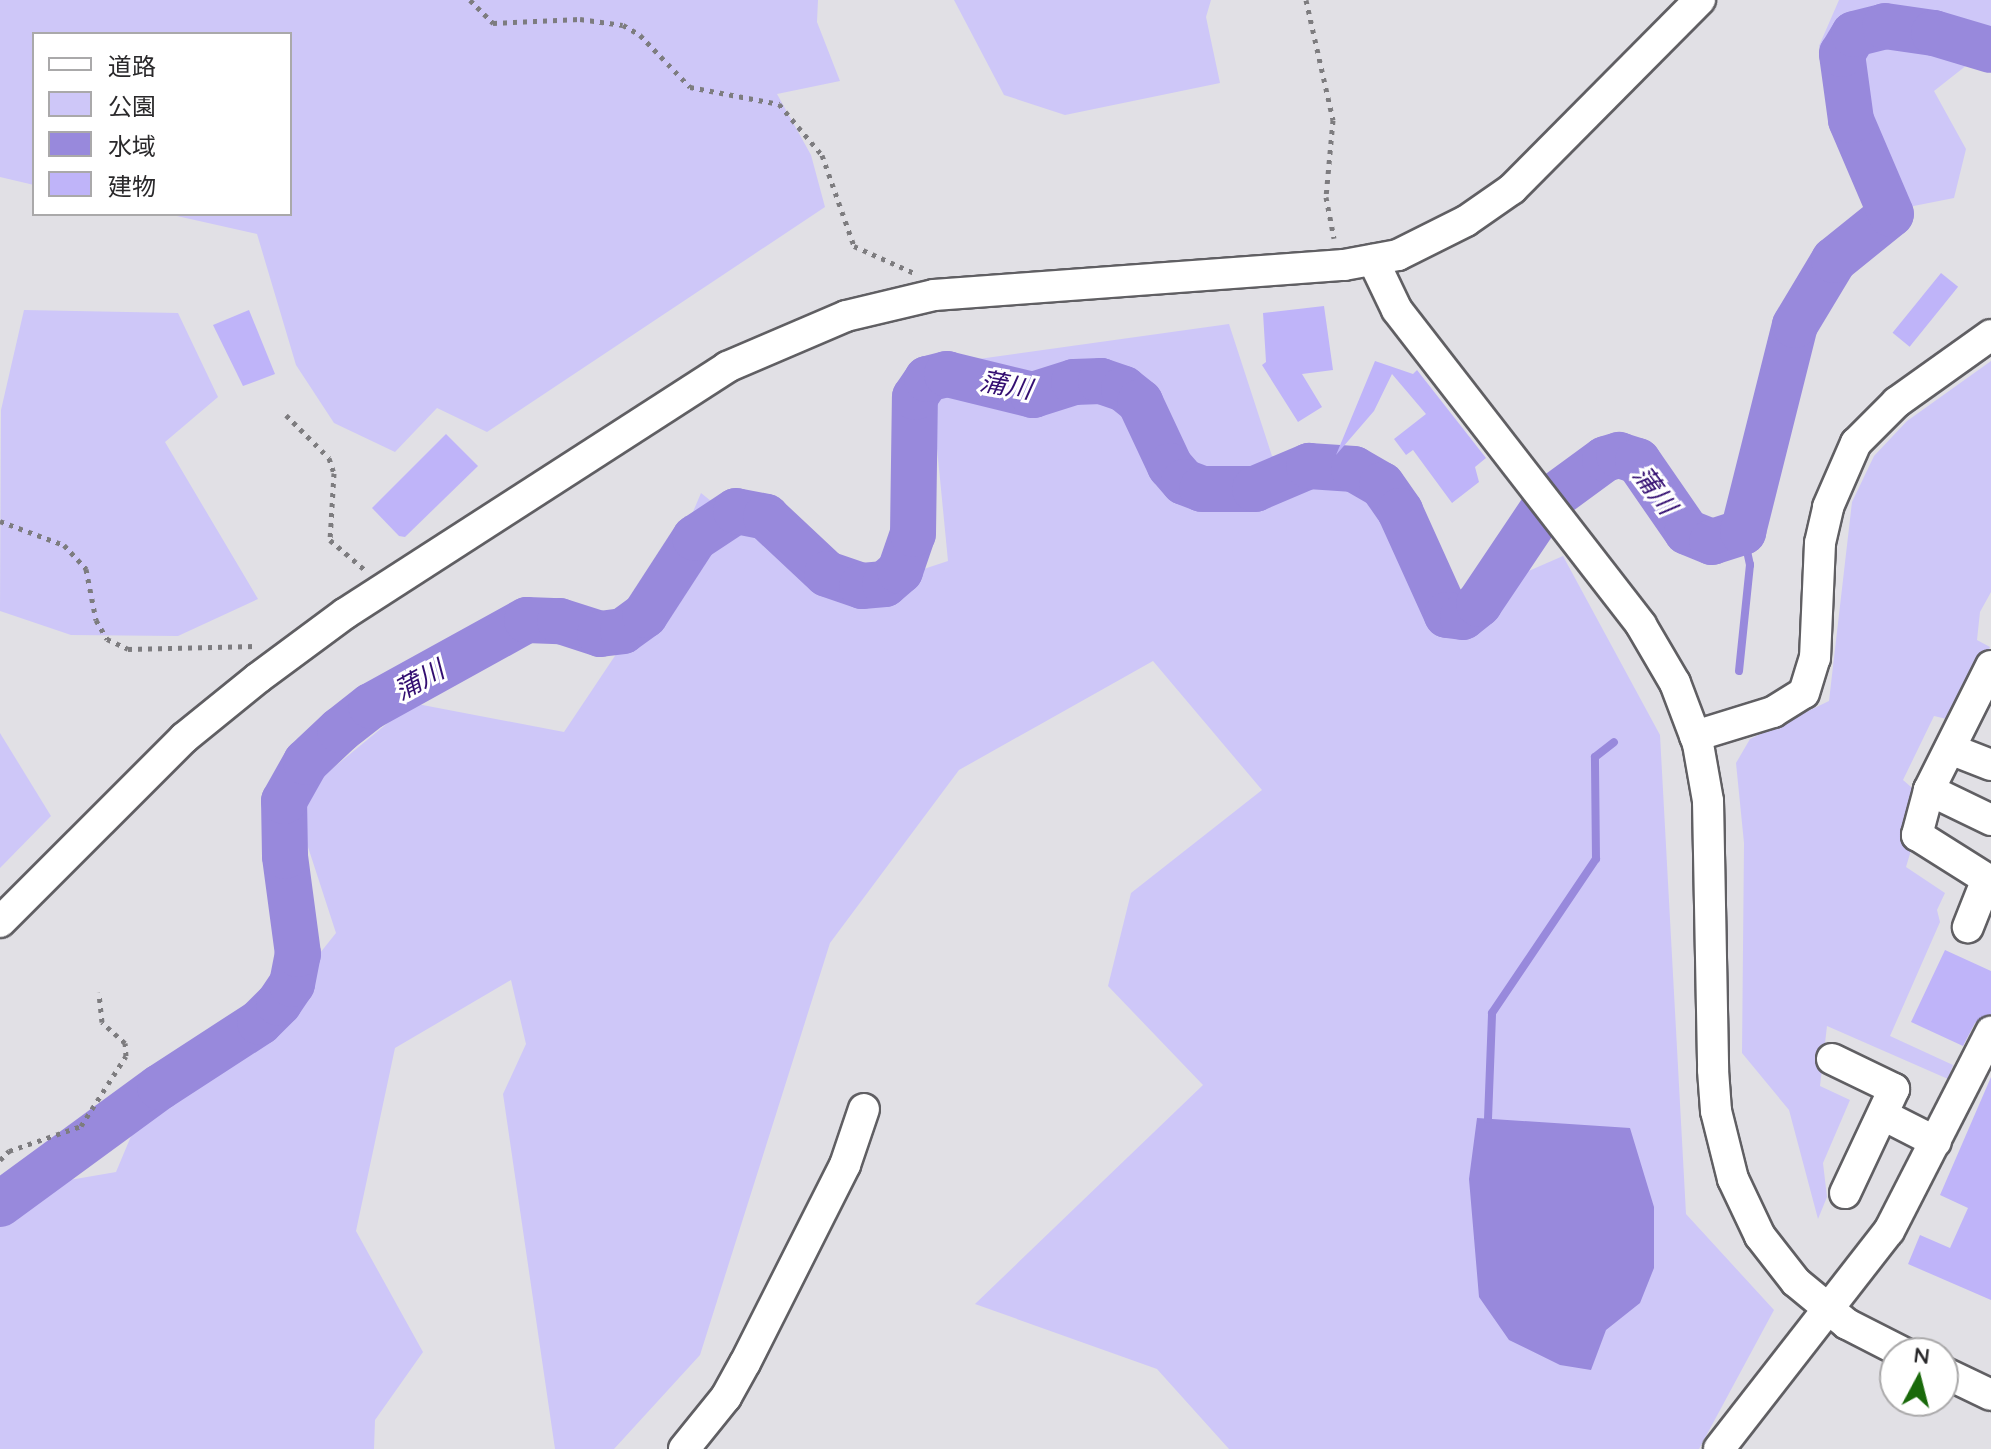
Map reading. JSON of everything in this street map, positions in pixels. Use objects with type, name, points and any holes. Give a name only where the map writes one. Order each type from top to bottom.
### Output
[{"type":"street","points":[[0,922],[184,738],[284,659],[383,589],[727,367],[846,316],[930,296],[1358,263],[1434,239],[1512,189],[1700,0]]},
{"type":"street","points":[[1358,263],[1592,560],[1661,656],[1695,736],[1711,834],[1713,1070],[1723,1144],[1733,1179],[1760,1236],[1796,1282],[1826,1309],[1879,1339]]},
{"type":"street","points":[[1695,736],[1773,712],[1804,693],[1815,658],[1820,543],[1828,507],[1856,443],[1897,402],[1991,335]]},
{"type":"street","points":[[1968,927],[1987,879],[1917,835],[1929,790],[1991,666]]},
{"type":"street","points":[[1950,749],[1991,765]]},
{"type":"street","points":[[1929,790],[1991,820]]},
{"type":"street","points":[[1719,1449],[1889,1231],[1991,1032]]},
{"type":"street","points":[[1832,1059],[1894,1089],[1885,1116],[1845,1193]]},
{"type":"street","points":[[684,1449],[726,1397],[745,1363],[845,1165],[864,1109]]},
{"type":"street","points":[[1885,1116],[1936,1142]]},
{"type":"street","points":[[1959,1380],[1991,1395]]},
{"type":"path","points":[[470,0],[493,23],[580,19],[623,25],[640,35],[690,87],[779,104],[822,155],[854,246],[875,259],[906,267],[927,283],[930,296]]},
{"type":"path","points":[[1306,0],[1333,120],[1326,197],[1358,263]]},
{"type":"path","points":[[286,415],[310,434],[334,473],[330,540],[383,589]]},
{"type":"path","points":[[0,521],[64,545],[86,569],[96,620],[107,639],[128,649],[276,648],[284,659]]},
{"type":"path","points":[[0,1160],[9,1151],[81,1126],[126,1056],[125,1043],[102,1022],[99,992]]},
{"type":"green space","points":[[0,0],[818,0],[817,22],[840,81],[777,94],[811,155],[825,207],[487,432],[437,408],[395,452],[334,423],[296,365],[257,234],[177,216],[292,216],[292,32],[32,32],[32,185],[0,177]]},
{"type":"green space","points":[[954,0],[1211,0],[1206,17],[1220,83],[1065,115],[1004,95]]},
{"type":"green space","points":[[1839,0],[1991,0],[1991,46],[1934,91],[1966,149],[1954,198],[1873,214],[1819,46]]},
{"type":"green space","points":[[24,310],[178,313],[218,397],[165,442],[258,599],[178,636],[71,635],[0,611],[1,410]]},
{"type":"green space","points":[[1229,324],[1272,456],[1359,466],[1458,602],[1563,556],[1660,735],[1686,1214],[1774,1310],[1699,1449],[1229,1449],[1157,1369],[975,1304],[1203,1085],[1108,986],[1131,893],[1262,790],[1153,661],[959,770],[830,943],[700,1355],[614,1449],[555,1449],[503,1094],[526,1044],[511,980],[395,1048],[356,1231],[423,1352],[375,1420],[374,1449],[0,1449],[0,1192],[116,1172],[147,1098],[280,1003],[336,933],[293,801],[412,703],[564,732],[661,587],[701,493],[833,599],[948,561],[929,366]]},
{"type":"green space","points":[[1991,361],[1991,592],[1980,612],[1977,640],[1990,647],[1955,721],[1934,716],[1903,780],[1918,793],[1902,839],[1912,847],[1906,867],[1945,893],[1937,910],[1940,922],[1890,1036],[1953,1065],[1948,1079],[1827,1026],[1820,1086],[1850,1100],[1823,1163],[1827,1197],[1818,1219],[1789,1110],[1742,1053],[1744,843],[1736,763],[1750,739],[1829,701],[1852,502],[1874,456],[1907,421]]},
{"type":"green space","points":[[0,733],[51,816],[0,868]]},
{"type":"water","points":[[1477,1118],[1630,1128],[1654,1207],[1654,1268],[1640,1303],[1606,1330],[1591,1370],[1560,1365],[1509,1340],[1479,1297],[1469,1179]]},
{"type":"building","points":[[1941,273],[1958,287],[1910,347],[1893,333]]},
{"type":"building","points":[[1324,306],[1333,370],[1302,374],[1322,407],[1298,422],[1262,365],[1266,362],[1263,313]]},
{"type":"building","points":[[249,310],[275,374],[243,386],[213,325]]},
{"type":"building","points":[[1375,361],[1413,374],[1417,370],[1486,458],[1475,467],[1479,482],[1452,503],[1413,450],[1406,455],[1394,439],[1426,414],[1392,374],[1374,411],[1336,455]]},
{"type":"building","points":[[446,434],[478,466],[405,537],[399,536],[372,508]]},
{"type":"building","points":[[1945,950],[1991,971],[1991,1014],[1975,1023],[1963,1046],[1911,1022]]},
{"type":"building","points":[[1991,1077],[1991,1300],[1908,1264],[1920,1235],[1950,1248],[1968,1208],[1940,1195]]},
{"type":"waterway","name":"蒲川","points":[[0,1204],[160,1087],[260,1022],[279,1003],[292,984],[298,954],[285,856],[284,801],[306,762],[340,730],[371,706],[527,620],[560,621],[600,634],[623,631],[645,615],[695,538],[736,511],[766,517],[827,574],[862,586],[885,584],[900,571],[913,534],[915,397],[927,379],[947,374],[1033,395],[1074,382],[1101,381],[1124,389],[1140,402],[1170,466],[1184,482],[1202,489],[1255,489],[1309,466],[1354,469],[1382,485],[1400,511],[1447,615],[1463,617],[1479,604],[1549,500],[1605,459],[1619,455],[1638,461],[1687,532],[1712,542],[1743,532],[1795,325],[1834,260],[1891,214],[1851,120],[1842,54],[1854,34],[1885,26],[1934,33],[1991,50]]},
{"type":"waterway","points":[[1739,671],[1750,565],[1743,532]]},
{"type":"waterway","points":[[1488,1119],[1492,1013],[1596,859],[1595,757],[1614,742]]}]
